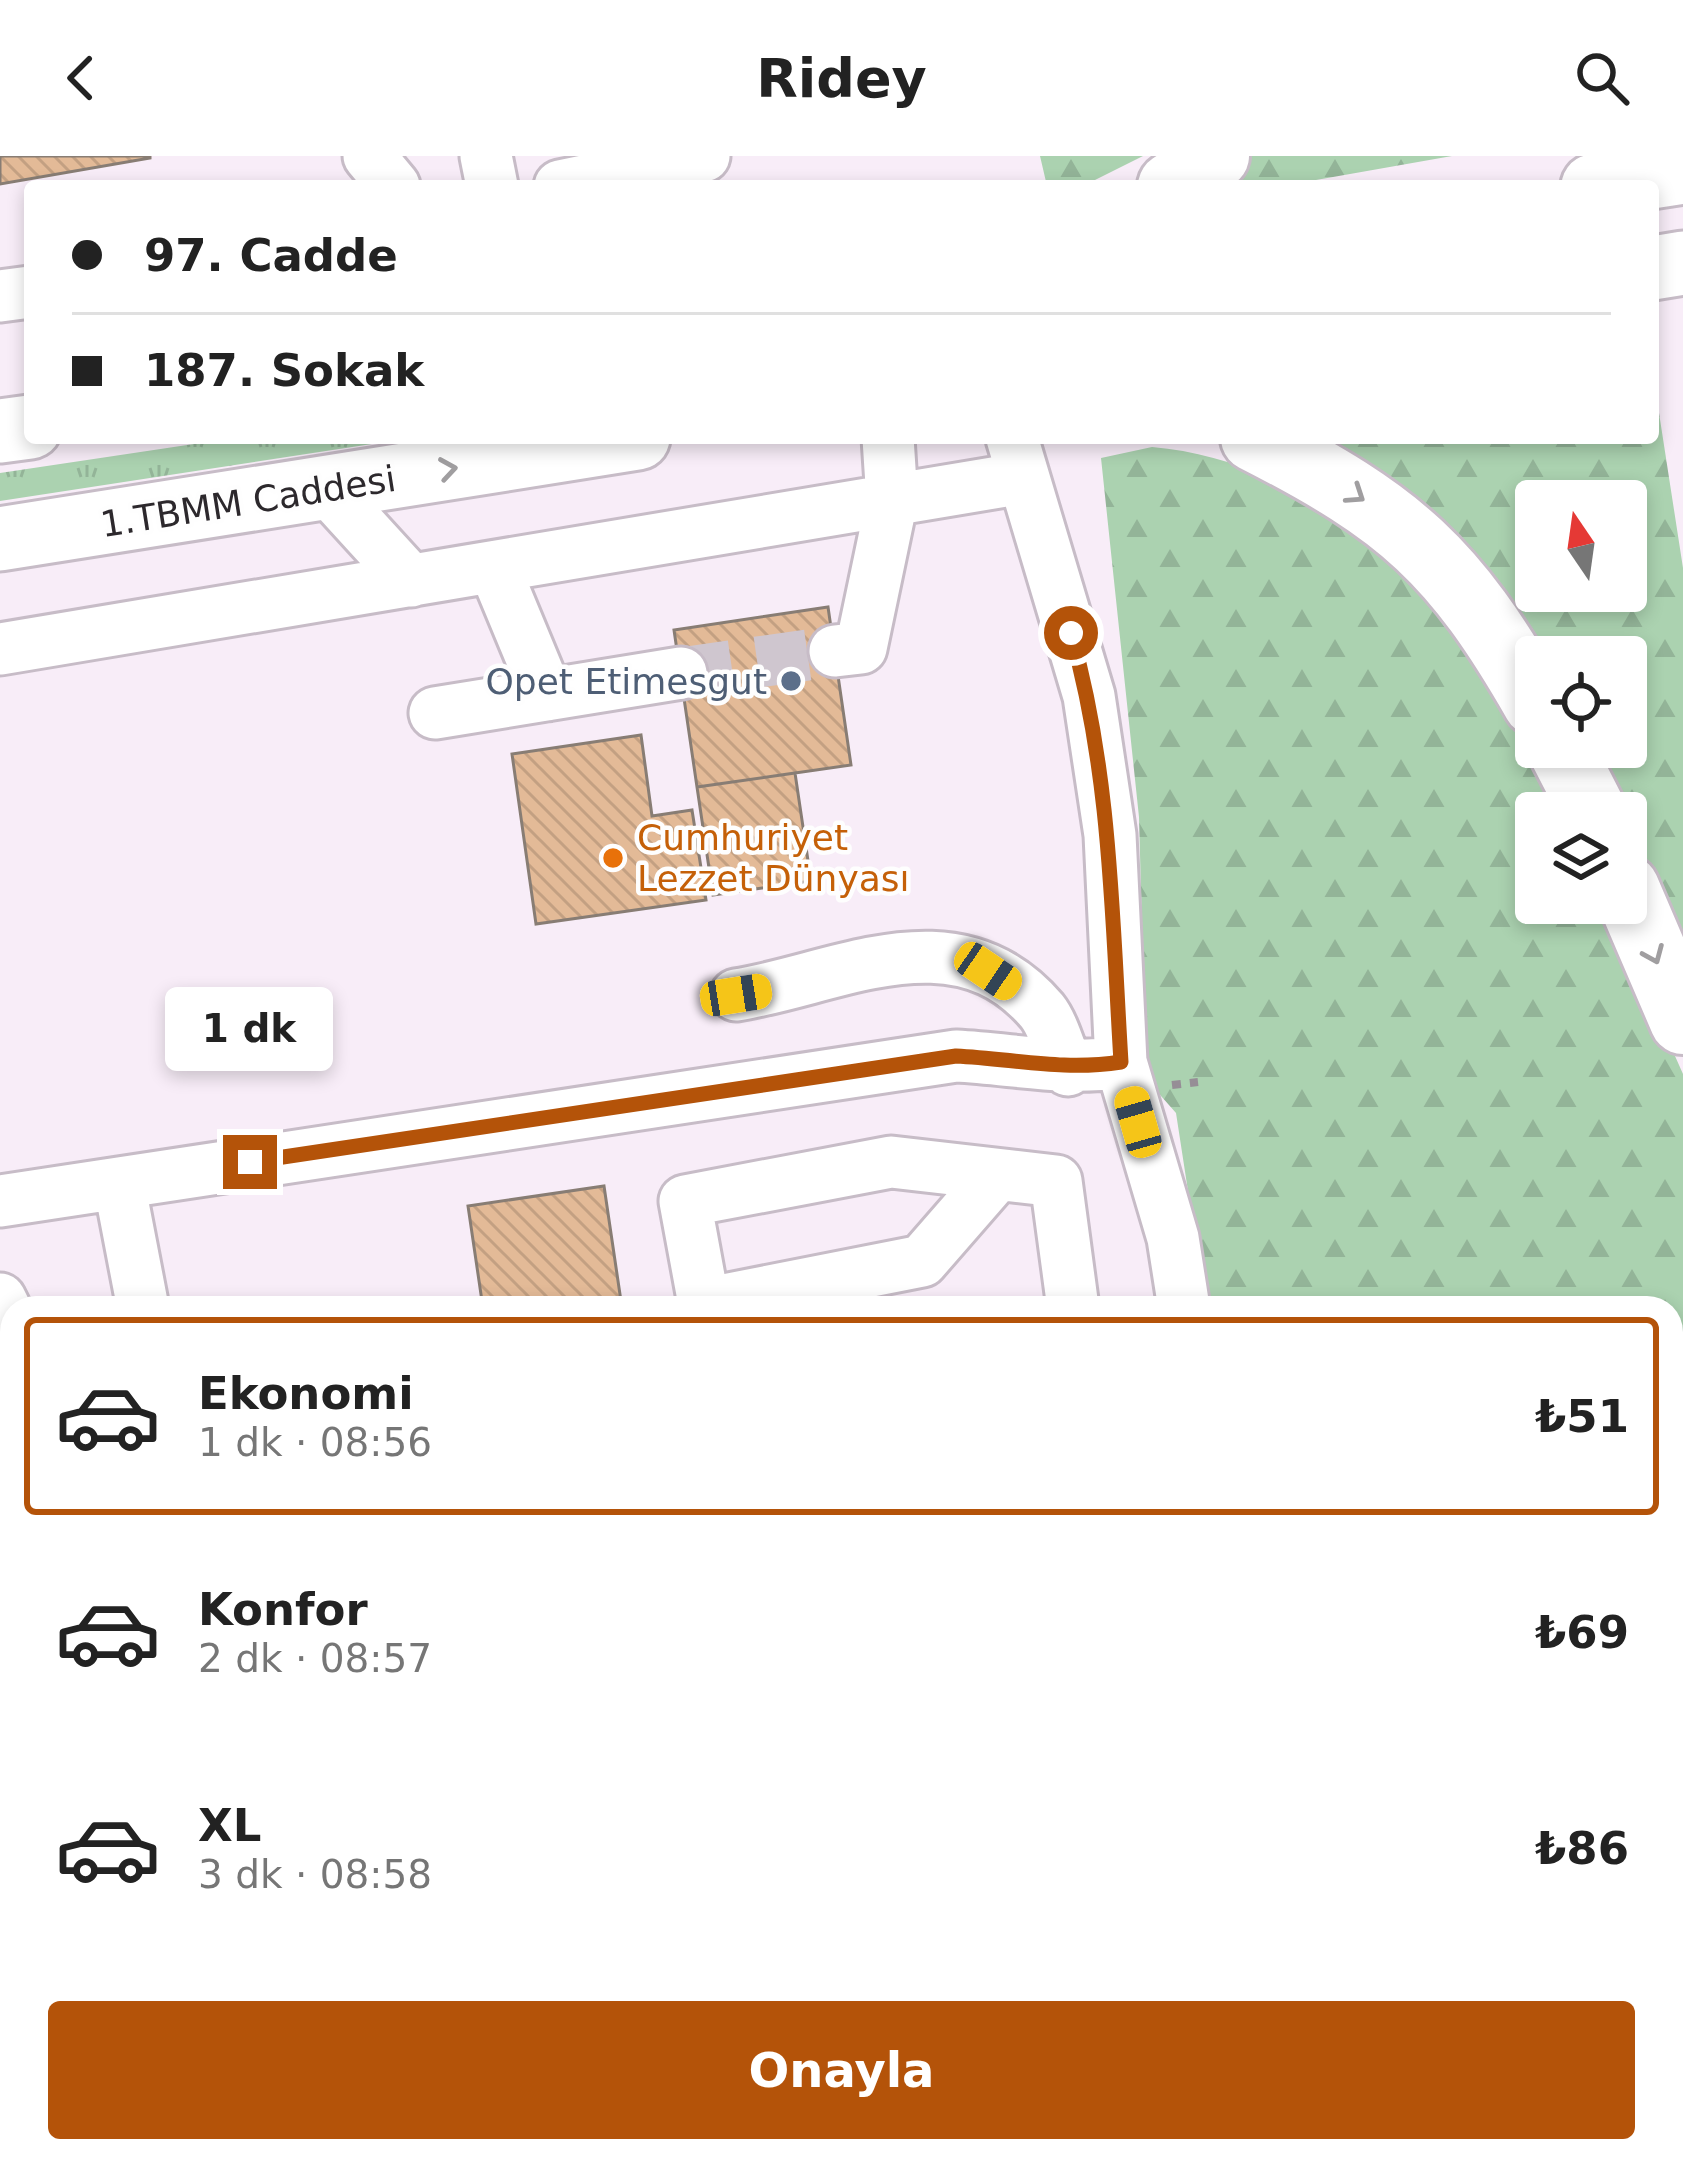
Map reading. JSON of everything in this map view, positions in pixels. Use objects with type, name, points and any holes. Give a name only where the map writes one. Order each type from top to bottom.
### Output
[{"type":"highway","points":[[1181,180],[1216,156]]},
{"type":"highway","points":[[1266,444],[1327,476],[1402,526],[1454,576],[1515,670]]},
{"type":"highway","points":[[1641,924],[1683,1021]]},
{"type":"main road","points":[[1631,180],[1683,172]]},
{"type":"main road","name":"1.TBMM Caddesi","points":[[0,539],[601,444]]},
{"type":"street","points":[[369,156],[389,180]]},
{"type":"street","points":[[589,180],[704,156]]},
{"type":"street","points":[[835,651],[861,648],[892,500],[888,444]]},
{"type":"street","points":[[0,650],[892,500],[1017,458],[1089,696],[1110,835],[1121,1062],[1173,1238],[1182,1296]]},
{"type":"street","points":[[327,489],[411,581]]},
{"type":"street","points":[[494,567],[547,695]]},
{"type":"street","points":[[435,713],[681,673]]},
{"type":"street","points":[[736,995],[779,988],[862,962],[906,956],[945,958],[988,971],[1044,1013],[1068,1070]]},
{"type":"street","points":[[0,1201],[956,1056],[1016,1059],[1068,1070],[1121,1062]]},
{"type":"street","points":[[703,1296],[685,1202],[891,1162],[1056,1181],[1070,1296]]},
{"type":"street","points":[[745,1296],[922,1261],[996,1176]]},
{"type":"street","points":[[119,1183],[141,1296]]},
{"type":"green space","points":[[1040,156],[1143,156],[1095,180],[1046,180]]},
{"type":"green space","points":[[1248,156],[1452,156],[1316,180],[1223,180]]},
{"type":"green space","points":[[1659,413],[1683,568],[1683,952],[1647,876],[1647,792],[1613,792],[1598,768],[1647,768],[1647,636],[1518,636],[1320,444],[1659,444]]},
{"type":"green space","points":[[194,444],[372,444],[0,501],[0,473]]},
{"type":"green space","points":[[1152,447],[1205,456],[1256,472],[1351,525],[1433,598],[1499,682],[1515,708],[1515,768],[1545,768],[1557,792],[1515,792],[1515,924],[1616,924],[1683,1074],[1683,1296],[1204,1296],[1176,1113],[1146,1079],[1139,817],[1101,458]]},
{"type":"building","points":[[0,156],[150,156],[150,158],[0,184]]},
{"type":"building","points":[[828,607],[851,765],[697,787],[674,630]]},
{"type":"building","name":"Cumhuriyet Lezzet Dünyası","points":[[641,735],[652,816],[692,810],[706,900],[536,924],[512,754]]},
{"type":"building","points":[[795,773],[811,881],[713,895],[697,787]]},
{"type":"building","points":[[604,1186],[620,1296],[481,1296],[468,1206]]},
{"type":"tunnel","points":[[681,673],[835,651]]},
{"type":"place","name":"Opet Etimesgut","points":[[791,681]]},
{"type":"place","name":"Cumhuriyet Lezzet Dünyası","points":[[613,858]]},
{"type":"route","points":[[250,1162],[956,1056],[1016,1059],[1068,1070],[1121,1062],[1110,835],[1089,696],[1071,633]]}]
